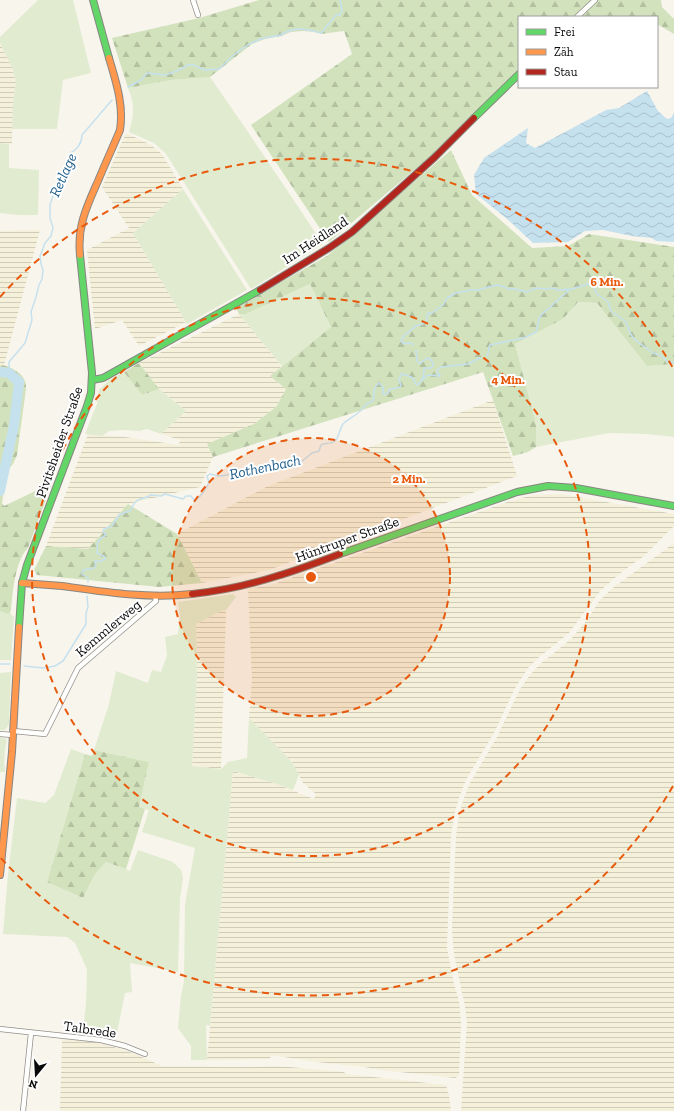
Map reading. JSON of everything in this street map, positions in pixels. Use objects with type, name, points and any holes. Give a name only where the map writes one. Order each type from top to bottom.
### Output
[{"type":"street","name":"Pivitsheider Straße","points":[[0,875],[10,783],[22,583],[27,565],[91,393],[92,367],[79,243],[80,229],[84,214],[120,130],[122,119],[120,98],[93,0]]},
{"type":"street","points":[[193,0],[198,15]]},
{"type":"street","points":[[578,16],[594,0]]},
{"type":"street","name":"Im Heidland","points":[[92,380],[103,378],[252,294],[329,248],[352,232],[435,157],[518,75]]},
{"type":"street","name":"Hüntruper Straße","points":[[22,583],[119,594],[155,596],[211,592],[264,581],[517,492],[548,486],[576,488],[674,506]]},
{"type":"street","name":"Kemmlerweg","points":[[13,733],[45,734],[78,668],[156,601],[155,596]]},
{"type":"street","points":[[0,734],[13,733]]},
{"type":"street","name":"Talbrede","points":[[0,1029],[101,1040],[125,1046],[145,1054]]},
{"type":"street","points":[[23,1111],[31,1032]]},
{"type":"shaded area","points":[[0,43],[12,67],[16,82],[13,102],[12,143],[9,144],[0,143]]},
{"type":"shaded area","points":[[126,133],[151,145],[162,154],[183,189],[133,233],[186,322],[139,346],[122,320],[95,329],[87,250],[129,228],[102,187]]},
{"type":"shaded area","points":[[40,230],[4,365],[0,365],[0,231]]},
{"type":"shaded area","points":[[239,314],[282,366],[270,376],[286,389],[276,407],[254,424],[207,444],[213,457],[200,487],[128,504],[88,549],[46,546],[88,434],[125,437],[179,445],[180,440],[161,434],[186,411],[159,389],[139,363]]},
{"type":"shaded area","points":[[493,400],[517,476],[269,570],[202,583],[177,534],[268,486]]},
{"type":"shaded area","points":[[561,494],[674,514],[674,526],[644,556],[623,571],[601,590],[569,633],[528,668],[515,688],[496,729],[466,780],[455,812],[451,835],[447,948],[453,980],[459,1001],[461,1022],[459,1076],[455,1078],[381,1070],[271,1055],[270,1059],[207,1060],[233,771],[274,783],[314,799],[316,794],[303,783],[292,762],[249,718],[252,680],[248,589],[271,585],[513,500],[534,495]]},
{"type":"shaded area","points":[[674,543],[674,1111],[461,1111],[467,1023],[465,1006],[455,960],[452,927],[456,836],[459,814],[464,798],[470,783],[497,737],[520,689],[530,675],[539,665],[571,639],[587,620],[600,600],[614,587]]},
{"type":"shaded area","points":[[223,610],[226,610],[221,769],[192,766],[197,675],[196,624]]},
{"type":"shaded area","points":[[62,1038],[100,1043],[133,1053],[162,1066],[279,1066],[344,1072],[346,1074],[446,1085],[451,1111],[60,1111]]},
{"type":"green space","points":[[38,0],[73,0],[91,73],[63,80],[57,129],[12,129],[13,102],[16,82],[12,67],[0,43],[0,37]]},
{"type":"green space","points":[[259,0],[661,0],[662,7],[674,19],[674,34],[658,25],[658,16],[518,16],[518,69],[433,154],[329,242],[251,125],[352,54],[344,31],[321,34],[303,31],[291,32],[252,44],[210,77],[171,80],[128,88],[112,38],[199,18]]},
{"type":"green space","points":[[210,77],[323,244],[251,289],[166,154],[154,143],[129,132],[133,110],[132,100],[128,88],[171,80]]},
{"type":"green space","points":[[0,143],[9,144],[9,168],[39,170],[38,215],[0,213]]},
{"type":"green space","points":[[451,150],[472,195],[532,248],[568,246],[589,234],[674,247],[674,364],[647,366],[597,303],[578,302],[563,319],[515,344],[536,424],[536,447],[528,452],[513,456],[483,372],[213,457],[207,444],[254,424],[276,407],[286,389],[270,376],[331,327],[310,284],[246,314],[239,314],[236,308],[327,256]]},
{"type":"green space","points":[[183,189],[247,290],[187,324],[133,233]]},
{"type":"green space","points":[[310,284],[331,327],[282,366],[239,314],[246,314]]},
{"type":"green space","points":[[578,302],[597,303],[647,366],[674,364],[674,437],[647,434],[609,433],[536,447],[536,424],[515,344],[563,319]]},
{"type":"green space","points":[[139,363],[159,389],[142,395],[124,372]]},
{"type":"green space","points":[[0,365],[17,371],[25,380],[26,384],[17,455],[13,464],[8,470],[2,503],[4,506],[52,483],[28,548],[20,560],[17,568],[11,610],[8,614],[0,611]]},
{"type":"green space","points":[[124,372],[142,395],[159,389],[186,411],[161,434],[147,429],[139,431],[109,431],[102,436],[85,434],[97,404],[99,390],[110,379]]},
{"type":"green space","points":[[128,504],[177,534],[202,583],[159,587],[37,575],[34,570],[46,546],[88,549]]},
{"type":"green space","points":[[233,594],[236,597],[226,610],[223,610],[196,624],[197,675],[192,766],[221,769],[228,762],[247,758],[249,718],[292,762],[299,775],[293,790],[233,771],[210,1026],[206,1025],[207,1060],[191,1060],[191,1046],[178,1028],[184,981],[185,904],[195,848],[142,832],[149,810],[139,807],[149,762],[94,750],[109,704],[116,671],[148,683],[152,670],[161,672],[167,655],[165,637],[178,634],[180,616],[178,602]]},
{"type":"green space","points":[[0,611],[8,614],[10,613],[14,617],[11,660],[0,660]]},
{"type":"green space","points":[[11,672],[9,724],[5,730],[0,730],[0,673]]},
{"type":"green space","points":[[0,737],[7,740],[4,756],[5,772],[0,772]]},
{"type":"green space","points":[[71,749],[85,754],[47,882],[83,898],[95,874],[106,862],[130,871],[138,850],[173,862],[181,870],[183,878],[180,899],[178,972],[130,963],[132,992],[125,993],[117,1033],[83,1031],[87,969],[75,943],[67,937],[3,934],[17,798],[45,803],[54,795]]},
{"type":"green space","points":[[94,750],[149,762],[139,807],[145,809],[126,869],[106,862],[95,874],[83,898],[47,882],[85,754],[92,756]]},
{"type":"water","points":[[647,91],[658,111],[667,119],[671,118],[674,113],[674,242],[656,241],[652,238],[632,236],[603,230],[585,231],[568,242],[533,243],[506,218],[476,194],[474,175],[484,158],[528,128],[526,143],[535,148],[606,110],[619,108]]},
{"type":"waterway","name":"Retlage","points":[[128,87],[141,80],[147,73],[165,75],[188,65],[193,65],[205,70],[219,69],[234,55],[251,43],[264,38],[280,35],[291,30],[299,29],[321,33],[336,15],[340,15],[342,10],[340,0]]},
{"type":"waterway","name":"Retlage","points":[[9,373],[9,362],[25,343],[32,320],[31,312],[42,279],[43,270],[40,256],[45,243],[51,236],[53,228],[50,218],[50,205],[58,179],[67,165],[70,153],[79,146],[82,135],[112,100]]},
{"type":"waterway","name":"Rothenbach","points":[[413,345],[411,343],[405,344],[402,342],[403,337],[415,326],[426,322],[428,313],[432,313],[443,305],[447,298],[456,293],[479,290],[497,285],[526,292],[537,288],[552,288],[558,290],[572,289],[590,284],[595,288],[596,293],[608,302],[611,311],[626,322],[634,339],[653,353],[660,355],[668,362],[674,362]]},
{"type":"waterway","points":[[487,356],[490,345],[524,338],[536,332],[540,316],[569,289]]},
{"type":"waterway","name":"Rothenbach","points":[[88,582],[88,578],[82,574],[83,570],[94,568],[96,564],[95,561],[105,559],[105,557],[97,553],[98,542],[106,535],[103,531],[104,529],[112,526],[119,515],[131,510],[135,502],[151,495],[161,496],[165,494],[183,499],[186,496],[191,496],[195,501],[201,495],[209,482],[207,476],[210,474],[220,476],[246,472],[251,467],[262,469],[283,465],[294,460],[301,462],[312,453],[319,451],[322,444],[335,441],[343,424],[362,410],[366,404],[373,401],[375,389],[379,383],[383,387],[383,394],[386,394],[389,390],[400,387],[401,385],[399,380],[401,374],[413,378],[417,385],[421,382],[424,368],[431,368],[433,364],[429,358],[419,363],[417,361],[416,350]]},
{"type":"waterway","points":[[423,379],[428,375],[439,376],[440,375],[437,372],[441,367],[468,364],[480,358]]},
{"type":"waterway","points":[[0,372],[9,373],[19,382],[14,425],[0,491]]},
{"type":"waterway","name":"Rothenbach","points":[[24,666],[43,668],[55,666],[63,661],[86,624],[86,613],[88,607],[87,596]]},
{"type":"waterway","name":"Rothenbach","points":[[0,664],[10,664]]},
{"type":"traffic: fast","points":[[93,0],[109,58]]},
{"type":"traffic: fast","points":[[474,118],[518,75]]},
{"type":"traffic: fast","points":[[19,627],[22,583],[27,565],[91,393],[92,373],[80,255]]},
{"type":"traffic: fast","points":[[92,380],[103,378],[260,290]]},
{"type":"traffic: fast","points":[[340,554],[517,492],[548,486],[576,488],[674,506]]},
{"type":"traffic: slow","points":[[80,255],[79,245],[81,225],[90,199],[120,130],[120,103],[117,85],[109,58]]},
{"type":"traffic: slow","points":[[22,583],[143,595],[159,596],[192,594]]},
{"type":"traffic: slow","points":[[0,875],[12,752],[19,627]]},
{"type":"traffic: jam","points":[[260,290],[329,248],[352,232],[435,157],[474,118]]},
{"type":"traffic: jam","points":[[192,594],[256,582],[293,571],[340,554]]}]
